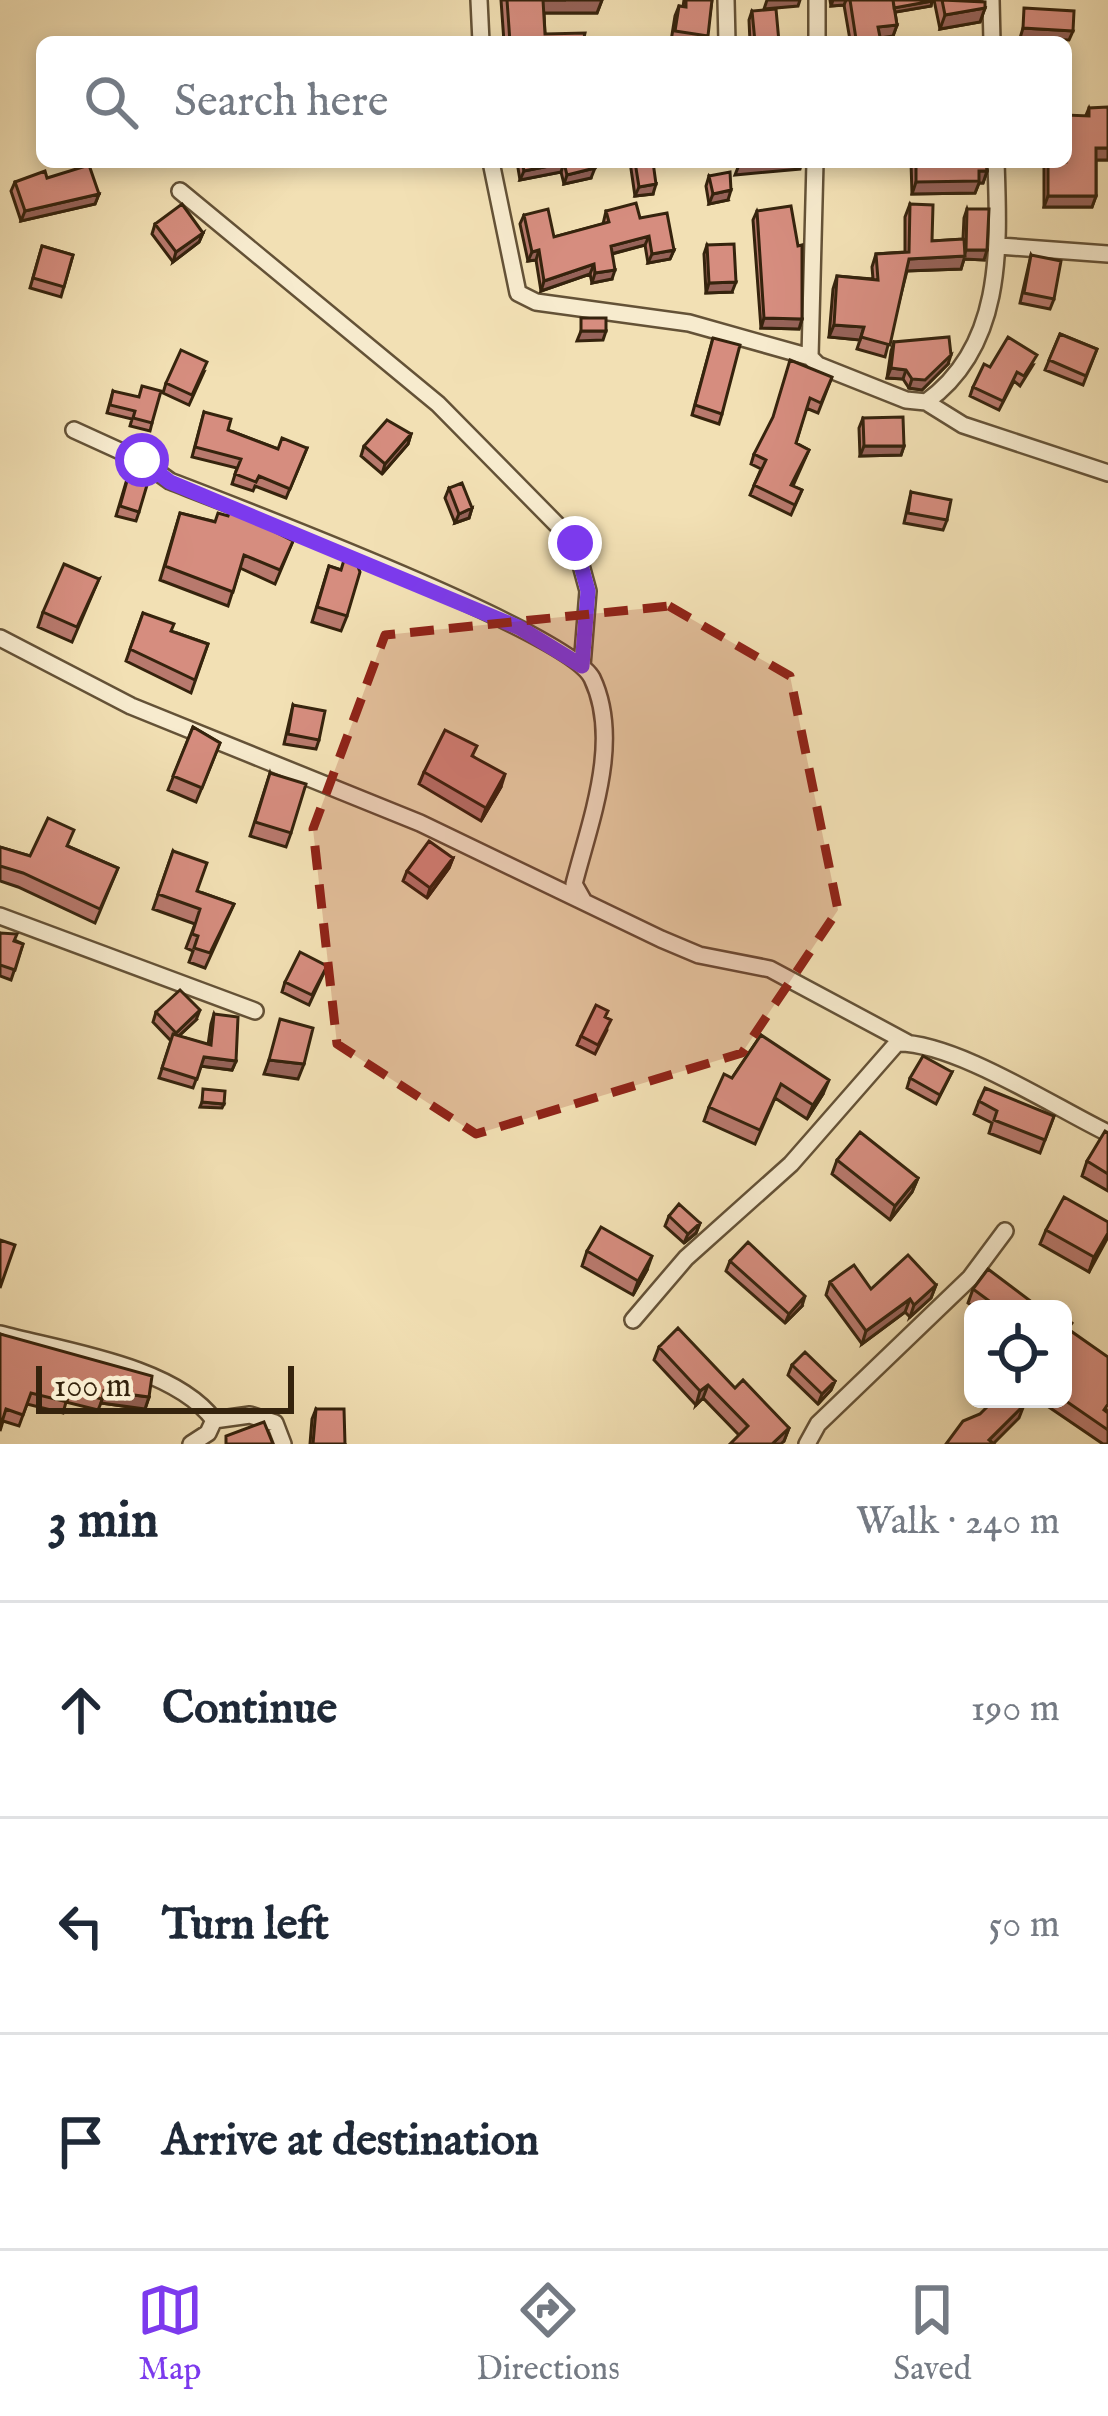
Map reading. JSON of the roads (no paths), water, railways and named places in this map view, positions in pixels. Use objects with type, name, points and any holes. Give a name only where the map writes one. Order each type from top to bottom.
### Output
[{"type":"street","points":[[479,0],[481,36]]},
{"type":"street","points":[[726,0],[727,36]]},
{"type":"street","points":[[817,0],[817,36]]},
{"type":"street","points":[[991,0],[992,36]]},
{"type":"street","points":[[492,168],[518,293],[536,302],[689,323],[810,357],[884,392],[926,402],[962,425],[1108,473]]},
{"type":"street","points":[[810,357],[815,168]]},
{"type":"street","points":[[926,402],[955,375],[985,322],[999,245],[996,168]]},
{"type":"street","points":[[180,191],[438,404],[575,543],[588,591],[582,666]]},
{"type":"street","points":[[999,245],[1108,254]]},
{"type":"street","points":[[74,430],[142,460],[170,482],[520,628],[582,666],[591,676],[602,719],[601,778],[574,884],[584,903]]},
{"type":"street","points":[[0,638],[130,706],[420,824],[699,955],[770,969],[908,1043],[971,1066],[1108,1133]]},
{"type":"street","points":[[0,916],[255,1011]]},
{"type":"street","points":[[632,1320],[686,1258],[790,1164],[887,1049],[908,1043]]},
{"type":"street","points":[[807,1444],[818,1424],[970,1278],[1005,1231]]},
{"type":"street","points":[[0,1334],[172,1384],[199,1400],[214,1420]]},
{"type":"street","points":[[214,1420],[262,1418],[275,1423],[284,1444]]},
{"type":"street","points":[[190,1444],[208,1433],[214,1420]]}]
